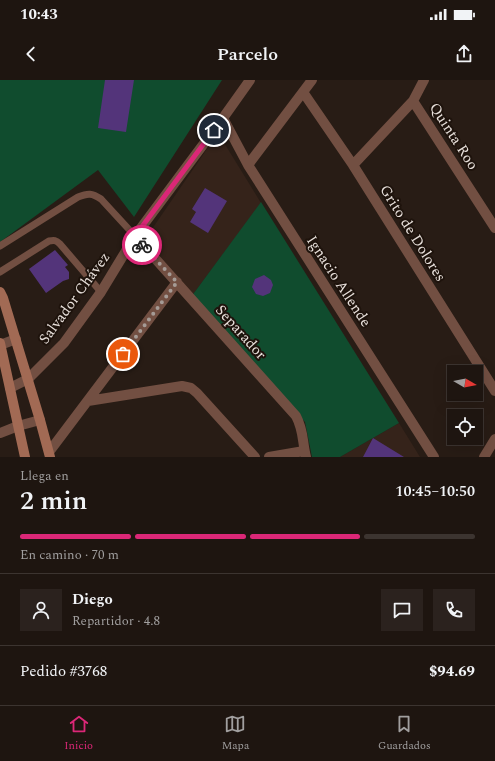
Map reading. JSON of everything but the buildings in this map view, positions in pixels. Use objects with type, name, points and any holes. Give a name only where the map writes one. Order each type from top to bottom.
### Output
[{"type":"main road","points":[[0,292],[16,339],[50,454]]},
{"type":"main road","points":[[0,344],[24,457]]},
{"type":"street","name":"Salvador Chávez","points":[[10,388],[28,379],[64,343],[101,292],[135,236],[250,80]]},
{"type":"street","points":[[248,166],[312,80]]},
{"type":"street","points":[[353,165],[413,101],[424,80]]},
{"type":"street","name":"Grito de Dolores","points":[[303,92],[353,165],[495,391]]},
{"type":"street","name":"Quinta Roo","points":[[413,101],[495,228]]},
{"type":"street","name":"Ignacio Allende","points":[[223,118],[248,166],[434,457]]},
{"type":"street","name":"Separador","points":[[135,236],[296,416],[300,423],[303,435],[305,454]]},
{"type":"street","points":[[50,454],[177,282]]},
{"type":"street","points":[[0,344],[16,339]]},
{"type":"street","points":[[88,401],[182,386],[187,387],[196,393],[255,457]]},
{"type":"street","points":[[0,433],[40,420]]},
{"type":"street","points":[[484,457],[495,439]]},
{"type":"street","points":[[269,457],[305,454]]},
{"type":"lane","points":[[0,246],[78,197],[86,194],[94,195],[101,199],[135,236]]},
{"type":"lane","points":[[0,272],[49,241],[57,240],[101,292]]},
{"type":"shaded area","points":[[218,133],[261,203],[191,297],[143,242]]},
{"type":"shaded area","points":[[399,423],[420,457],[340,457]]},
{"type":"green space","points":[[0,80],[222,80],[134,217],[98,170],[0,242]]},
{"type":"green space","points":[[261,202],[399,423],[340,457],[312,457],[305,422],[191,297]]},
{"type":"way so far","points":[[123,354],[177,282],[142,245]]},
{"type":"route","points":[[142,245],[135,236],[214,130]]}]
